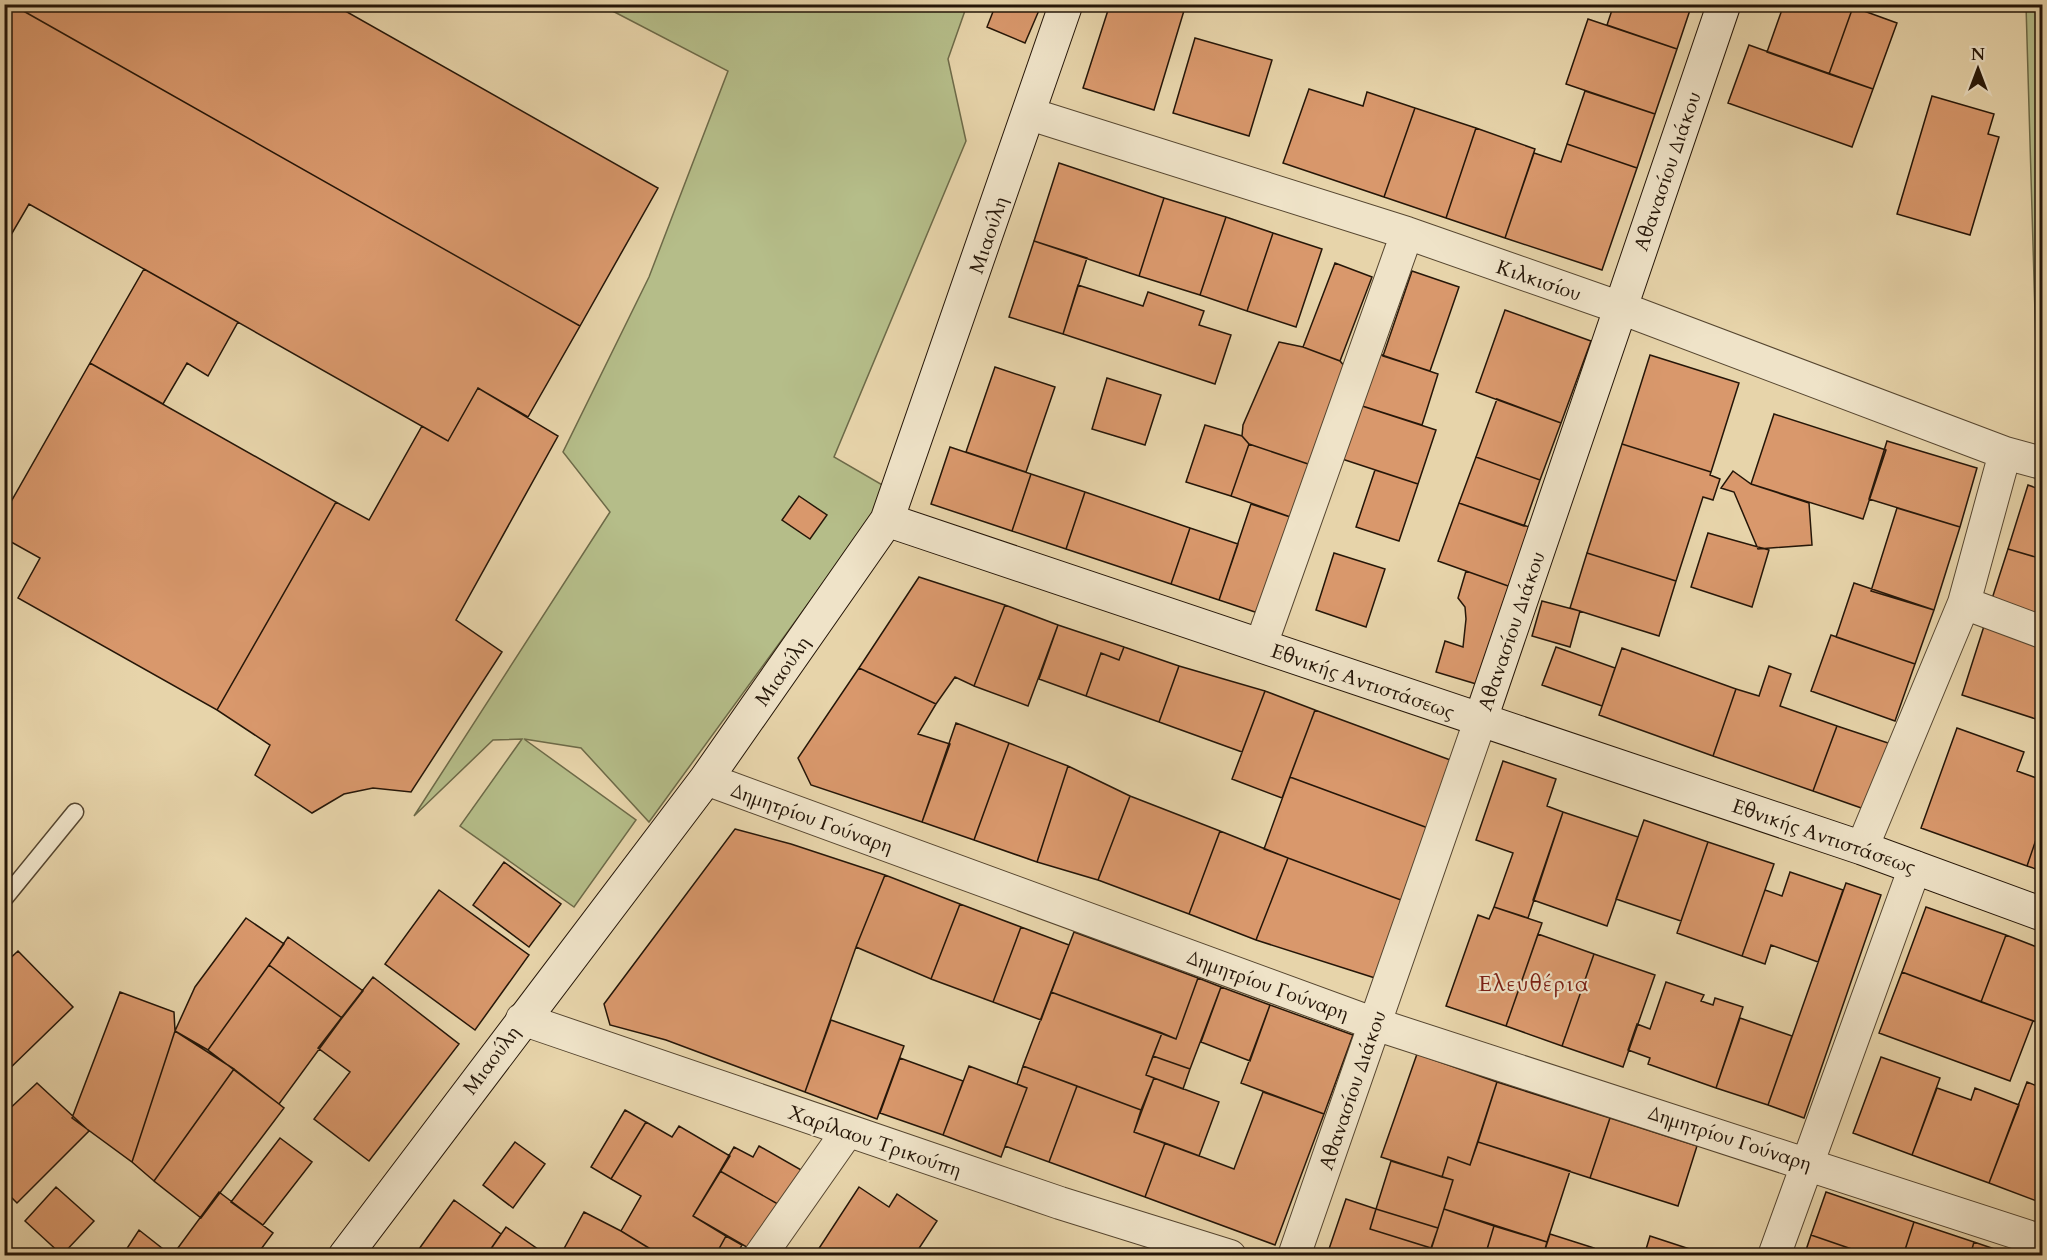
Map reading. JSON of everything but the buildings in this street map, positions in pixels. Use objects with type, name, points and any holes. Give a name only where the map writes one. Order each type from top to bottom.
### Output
[{"type":"street","name":"Μιαούλη","points":[[345,1256],[706,779],[887,520],[1030,114],[1066,4]]},
{"type":"street","name":"Αθανασίου Διάκου","points":[[1294,1256],[1480,722],[1724,4]]},
{"type":"street","name":"Κιλκισίου","points":[[1030,114],[1407,233],[1621,308],[2005,453],[2043,463]]},
{"type":"street","points":[[1262,645],[1407,233]]},
{"type":"street","points":[[1862,848],[1964,603],[2005,453]]},
{"type":"street","name":"Εθνικής Αντιστάσεως","points":[[887,520],[1262,645],[1480,722],[1862,848],[2043,914]]},
{"type":"street","points":[[1964,603],[2043,632]]},
{"type":"street","name":"Δημητρίου Γούναρη","points":[[706,779],[1375,1024],[2043,1241]]},
{"type":"street","points":[[1774,1256],[1915,867]]},
{"type":"street","name":"Χαρίλαου Τρικούπη","points":[[522,1020],[847,1132],[1060,1203],[1230,1256]]},
{"type":"street","points":[[760,1256],[847,1132]]},
{"type":"lane","points":[[4,899],[75,812]]},
{"type":"green space","points":[[601,5],[967,5],[948,59],[966,141],[834,457],[891,490],[649,822],[581,748],[524,739],[636,820],[574,907],[460,826],[522,739],[493,740],[414,816],[610,512],[563,452],[649,277],[728,71]]},
{"type":"green space","points":[[2026,5],[2042,5],[2042,450],[2039,450]]},
{"type":"district","name":"Ελευθέρια","points":[[1534,983]]}]
